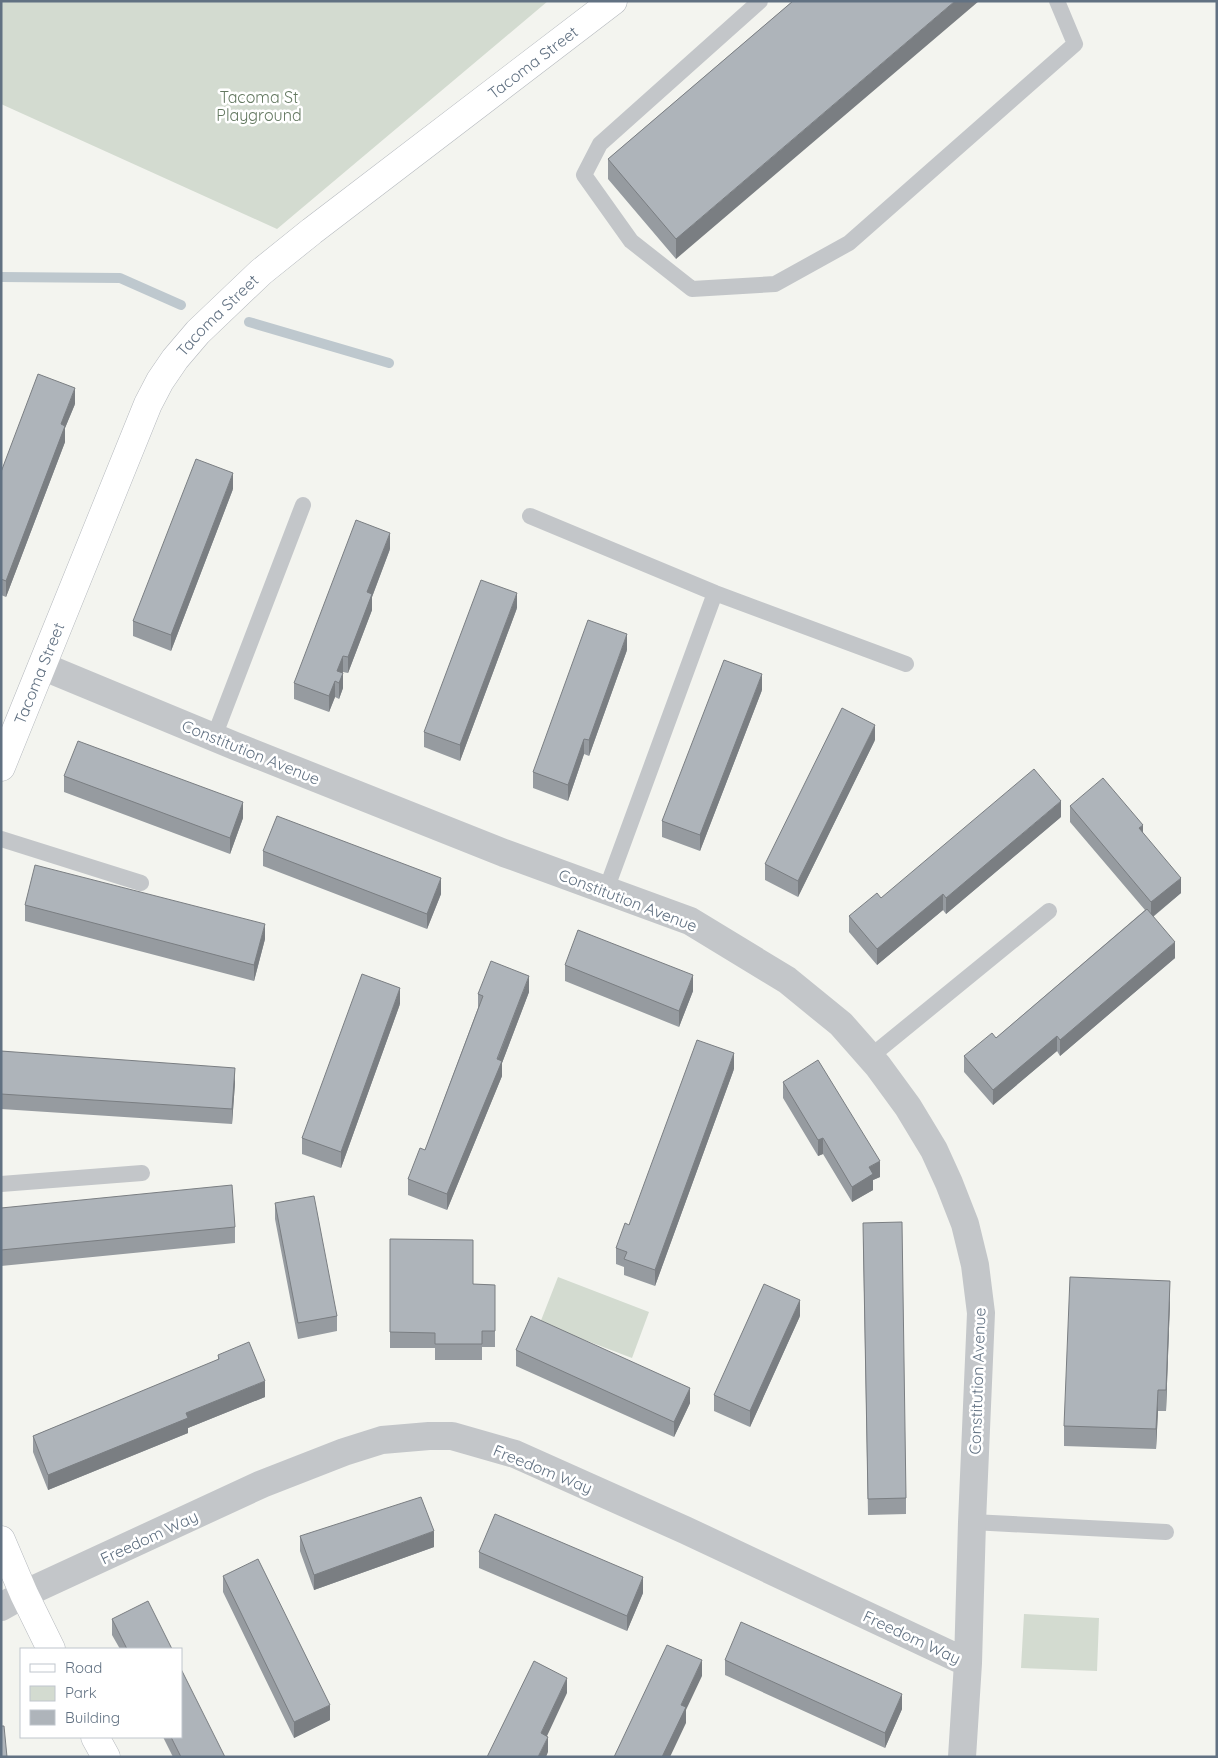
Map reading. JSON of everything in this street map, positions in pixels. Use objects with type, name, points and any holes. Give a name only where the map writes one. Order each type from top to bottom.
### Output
[{"type":"street","name":"Tacoma Street","points":[[1,767],[148,404],[160,381],[175,359],[198,332],[230,300],[268,266],[613,1]]},
{"type":"street","name":"Constitution Avenue","points":[[42,666],[504,853],[690,921],[787,980],[841,1024],[870,1057],[908,1107],[934,1150],[949,1183],[964,1224],[975,1265],[981,1313],[968,1663],[962,1757]]},
{"type":"street","name":"Freedom Way","points":[[12,1600],[262,1484],[344,1452],[382,1440],[452,1436],[515,1454],[685,1530],[968,1663]]},
{"type":"street","points":[[1,1540],[12,1600],[50,1648]]},
{"type":"street","points":[[96,1738],[106,1757]]},
{"type":"lane","points":[[760,1],[600,144],[584,175],[631,241],[692,289],[775,284],[850,243],[1076,44],[1057,1]]},
{"type":"lane","points":[[214,737],[303,505]]},
{"type":"lane","points":[[530,516],[715,593],[906,664]]},
{"type":"lane","points":[[606,890],[715,593]]},
{"type":"lane","points":[[1,839],[141,883]]},
{"type":"lane","points":[[870,1057],[1049,911]]},
{"type":"lane","points":[[1,1184],[142,1173]]},
{"type":"lane","points":[[972,1522],[1166,1532]]},
{"type":"green space","name":"Tacoma St Playground","points":[[1,1],[548,1],[277,229],[1,104]]},
{"type":"green space","points":[[558,1277],[649,1312],[632,1358],[540,1323]]},
{"type":"green space","points":[[1024,1614],[1099,1618],[1097,1671],[1021,1668]]},
{"type":"building","points":[[793,1],[955,1],[676,239],[608,159]]},
{"type":"building","points":[[38,374],[75,388],[61,424],[65,426],[6,581],[1,579],[1,472]]},
{"type":"building","points":[[196,459],[233,473],[171,635],[133,621]]},
{"type":"building","points":[[356,520],[390,533],[367,592],[372,594],[348,657],[343,656],[337,671],[343,673],[339,683],[335,681],[329,696],[294,683]]},
{"type":"building","points":[[481,580],[517,593],[460,745],[424,732]]},
{"type":"building","points":[[588,620],[627,634],[589,740],[584,739],[568,785],[533,772]]},
{"type":"building","points":[[724,660],[762,674],[700,835],[662,821]]},
{"type":"building","points":[[842,708],[875,725],[798,881],[765,864]]},
{"type":"building","points":[[78,741],[243,802],[230,838],[64,776]]},
{"type":"building","points":[[1034,769],[1061,801],[946,898],[943,894],[877,949],[849,916],[877,893],[881,898]]},
{"type":"building","points":[[1103,778],[1143,825],[1139,828],[1181,878],[1151,902],[1070,806]]},
{"type":"building","points":[[277,816],[441,878],[427,914],[263,851]]},
{"type":"building","points":[[35,865],[265,924],[254,965],[25,905]]},
{"type":"building","points":[[1147,909],[1175,942],[1060,1040],[1057,1036],[993,1090],[964,1056],[992,1033],[996,1038]]},
{"type":"building","points":[[578,930],[693,975],[679,1011],[565,965]]},
{"type":"building","points":[[491,961],[529,976],[497,1059],[502,1061],[447,1194],[408,1179],[420,1148],[425,1150],[483,996],[478,994]]},
{"type":"building","points":[[362,974],[400,988],[341,1152],[302,1138]]},
{"type":"building","points":[[697,1040],[734,1053],[655,1270],[624,1259],[627,1252],[616,1248],[625,1223],[629,1225]]},
{"type":"building","points":[[1,1051],[235,1068],[232,1109],[1,1094]]},
{"type":"building","points":[[818,1060],[880,1161],[869,1167],[873,1174],[852,1187],[823,1138],[818,1140],[783,1082]]},
{"type":"building","points":[[232,1185],[235,1227],[1,1250],[1,1208]]},
{"type":"building","points":[[314,1196],[337,1316],[298,1323],[275,1203]]},
{"type":"building","points":[[902,1222],[906,1498],[868,1499],[863,1223]]},
{"type":"building","points":[[390,1239],[473,1240],[473,1284],[495,1285],[495,1331],[482,1331],[482,1344],[435,1344],[435,1333],[390,1332]]},
{"type":"building","points":[[1070,1277],[1170,1281],[1166,1390],[1158,1390],[1156,1429],[1064,1426]]},
{"type":"building","points":[[764,1284],[800,1300],[750,1411],[714,1395]]},
{"type":"building","points":[[531,1316],[690,1388],[674,1422],[516,1350]]},
{"type":"building","points":[[249,1342],[265,1381],[186,1413],[188,1418],[48,1475],[33,1436],[219,1359],[218,1355]]},
{"type":"building","points":[[421,1497],[434,1531],[314,1575],[300,1536]]},
{"type":"building","points":[[495,1514],[643,1577],[627,1616],[479,1552]]},
{"type":"building","points":[[258,1559],[330,1705],[294,1722],[223,1576]]},
{"type":"building","points":[[148,1601],[172,1648],[126,1648],[112,1619]]},
{"type":"building","points":[[741,1622],[902,1694],[885,1733],[725,1660]]},
{"type":"building","points":[[667,1645],[702,1660],[681,1705],[686,1707],[662,1757],[614,1757]]},
{"type":"building","points":[[534,1661],[567,1678],[541,1733],[548,1737],[538,1757],[487,1757]]},
{"type":"building","points":[[182,1671],[225,1757],[181,1757],[172,1738],[182,1738]]},
{"type":"building","points":[[1,1726],[4,1726],[7,1757],[1,1757]]},
{"type":"waterway","points":[[1,277],[120,278],[181,305]]},
{"type":"waterway","points":[[249,322],[389,363]]}]
